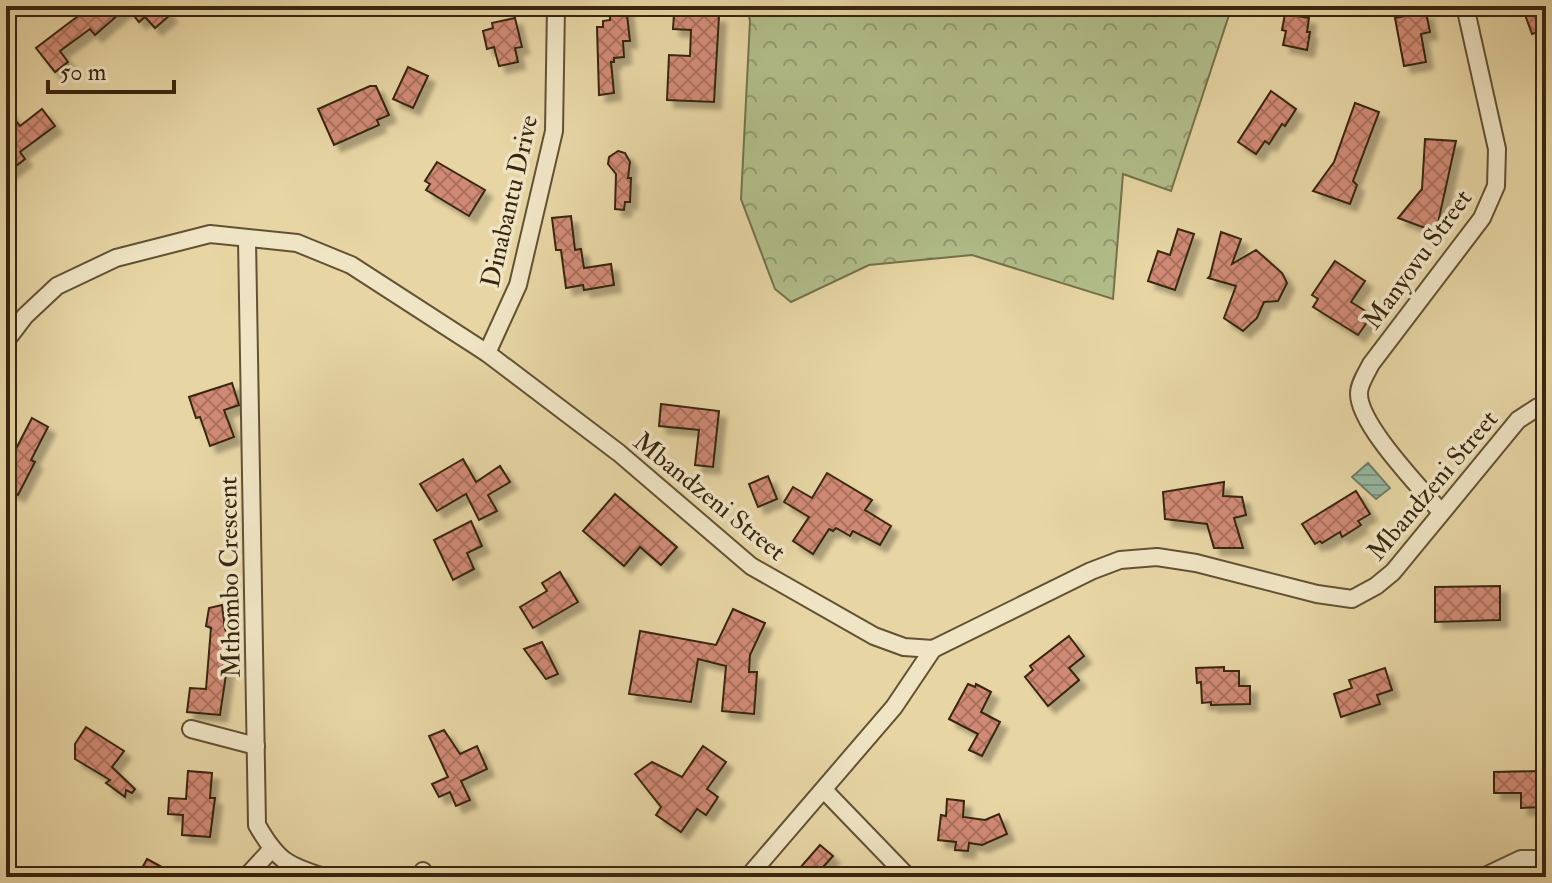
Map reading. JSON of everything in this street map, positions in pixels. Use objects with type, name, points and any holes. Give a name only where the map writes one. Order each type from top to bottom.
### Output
[{"type":"street","name":"Dinabantu Drive","points":[[487,353],[518,285],[554,131],[556,6]]},
{"type":"street","name":"Manyovu Street","points":[[1440,511],[1378,436],[1363,411],[1359,392],[1371,364],[1482,218],[1496,186],[1497,149],[1465,6]]},
{"type":"street","name":"Mbandzeni Street","points":[[6,341],[25,316],[57,286],[116,258],[210,234],[297,243],[351,265],[487,353],[619,453],[751,566],[874,636],[904,647],[933,649],[1091,571],[1120,560],[1157,557],[1196,563],[1317,594],[1352,599],[1393,572],[1440,511],[1518,420],[1538,407],[1546,407]]},
{"type":"street","name":"Mthombo Crescent","points":[[247,240],[257,825],[271,850]]},
{"type":"street","points":[[748,877],[894,707],[933,649]]},
{"type":"street","points":[[191,729],[256,746]]},
{"type":"street","points":[[824,790],[908,877]]},
{"type":"street","points":[[246,877],[271,850],[292,867],[324,877]]},
{"type":"street","points":[[1483,877],[1521,859],[1546,859]]},
{"type":"green space","points":[[747,6],[1232,6],[1171,191],[1123,174],[1113,299],[972,255],[869,265],[791,302],[775,289],[741,199],[750,21]]},
{"type":"shaded area","points":[[1368,463],[1390,488],[1376,499],[1352,477]]},
{"type":"building","points":[[86,6],[163,6],[170,15],[155,28],[145,17],[139,22],[127,7],[95,35],[90,29],[60,51],[68,62],[55,72],[36,48],[78,16]]},
{"type":"building","points":[[610,6],[626,6],[630,41],[623,41],[624,57],[614,58],[611,62],[614,93],[599,95],[597,27],[603,27],[603,21],[610,20]]},
{"type":"building","points":[[1541,6],[1546,29],[1532,34],[1523,9]]},
{"type":"building","points":[[1426,12],[1430,32],[1421,34],[1426,62],[1404,66],[1395,18]]},
{"type":"building","points":[[674,14],[719,16],[714,102],[667,100],[669,55],[690,56],[691,30],[673,29]]},
{"type":"building","points":[[1285,14],[1309,18],[1307,50],[1283,45]]},
{"type":"building","points":[[515,18],[522,47],[515,48],[518,62],[499,66],[494,47],[487,49],[483,31],[493,28],[492,23]]},
{"type":"building","points":[[408,67],[428,76],[413,108],[393,99]]},
{"type":"building","points":[[376,86],[389,115],[377,120],[379,125],[334,145],[318,109]]},
{"type":"building","points":[[1271,91],[1296,109],[1269,144],[1265,141],[1256,154],[1238,142]]},
{"type":"building","points":[[1355,103],[1379,112],[1353,181],[1357,185],[1350,204],[1313,191],[1334,162]]},
{"type":"building","points":[[6,108],[20,126],[42,109],[55,126],[20,152],[25,159],[6,174]]},
{"type":"building","points":[[1425,139],[1456,141],[1436,232],[1398,218],[1422,189]]},
{"type":"building","points":[[618,151],[625,153],[630,162],[630,202],[625,202],[624,210],[615,209],[616,174],[608,164],[609,157]]},
{"type":"building","points":[[437,162],[485,190],[469,216],[426,190],[430,184],[425,181]]},
{"type":"building","points":[[571,216],[575,250],[581,249],[584,268],[611,264],[614,285],[584,290],[583,285],[566,288],[561,250],[556,250],[552,218]]},
{"type":"building","points":[[1178,229],[1194,234],[1175,290],[1148,281],[1158,251],[1170,255]]},
{"type":"building","points":[[1221,232],[1241,239],[1232,264],[1256,250],[1282,273],[1287,283],[1278,301],[1264,302],[1257,318],[1243,331],[1224,318],[1236,286],[1208,278]]},
{"type":"building","points":[[1335,261],[1365,281],[1351,302],[1372,315],[1358,335],[1313,307],[1318,299],[1312,295]]},
{"type":"building","points":[[232,383],[239,405],[224,410],[234,437],[210,446],[189,397]]},
{"type":"building","points":[[661,404],[719,411],[713,467],[695,465],[699,430],[659,426]]},
{"type":"building","points":[[32,418],[48,427],[18,495],[6,489],[6,468]]},
{"type":"building","points":[[463,459],[476,482],[500,466],[510,482],[488,495],[497,511],[479,520],[466,494],[437,511],[420,484]]},
{"type":"building","points":[[827,473],[872,500],[865,510],[891,526],[880,545],[853,531],[850,536],[836,528],[833,531],[829,529],[813,554],[793,541],[809,517],[784,502],[793,487],[812,498]]},
{"type":"building","points":[[768,476],[777,499],[758,507],[749,484]]},
{"type":"building","points":[[1224,482],[1223,496],[1242,497],[1246,515],[1234,518],[1243,548],[1214,548],[1207,524],[1165,519],[1163,492]]},
{"type":"building","points":[[1356,491],[1370,514],[1358,521],[1361,525],[1342,537],[1340,532],[1315,544],[1302,524]]},
{"type":"building","points":[[615,494],[677,547],[661,565],[640,547],[624,566],[583,531]]},
{"type":"building","points":[[471,521],[482,546],[467,553],[474,569],[453,580],[434,540]]},
{"type":"building","points":[[560,572],[578,602],[533,628],[520,607],[547,591],[542,583]]},
{"type":"building","points":[[1500,586],[1500,620],[1435,622],[1435,587]]},
{"type":"building","points":[[222,605],[225,629],[232,646],[224,645],[227,668],[220,715],[187,712],[190,688],[206,689],[211,628],[206,626],[209,608]]},
{"type":"building","points":[[733,609],[765,623],[750,655],[749,672],[757,672],[754,714],[722,711],[726,666],[698,659],[691,702],[629,694],[640,631],[716,645]]},
{"type":"building","points":[[1069,636],[1084,656],[1069,668],[1079,680],[1048,706],[1025,677],[1033,670],[1030,666]]},
{"type":"building","points":[[542,642],[558,674],[546,679],[524,649]]},
{"type":"building","points":[[1224,667],[1224,671],[1239,671],[1239,686],[1250,686],[1250,704],[1202,703],[1201,682],[1197,683],[1196,668]]},
{"type":"building","points":[[1385,668],[1392,690],[1377,695],[1380,704],[1341,717],[1334,694],[1352,688],[1349,680]]},
{"type":"building","points":[[968,684],[975,687],[976,684],[991,692],[981,712],[1000,722],[982,756],[969,750],[978,734],[949,719]]},
{"type":"building","points":[[86,727],[124,751],[112,767],[135,789],[132,793],[126,790],[125,797],[106,783],[110,780],[75,759],[75,744]]},
{"type":"building","points":[[444,730],[460,754],[477,746],[487,769],[461,781],[470,800],[456,806],[450,792],[439,797],[432,784],[448,777],[429,736]]},
{"type":"building","points":[[703,746],[726,762],[707,789],[718,797],[706,815],[697,809],[681,832],[656,815],[661,807],[635,774],[652,762],[682,777]]},
{"type":"building","points":[[188,771],[212,773],[210,798],[215,798],[210,837],[182,835],[183,815],[168,814],[169,798],[186,799]]},
{"type":"building","points":[[1541,771],[1541,807],[1521,808],[1521,793],[1494,793],[1494,772]]},
{"type":"building","points":[[947,799],[964,801],[963,817],[985,820],[999,814],[1007,834],[982,845],[969,843],[968,851],[955,850],[956,842],[938,840],[941,815],[946,816]]},
{"type":"building","points":[[820,845],[833,856],[823,867],[833,877],[792,877]]},
{"type":"building","points":[[147,859],[180,877],[137,877]]}]
